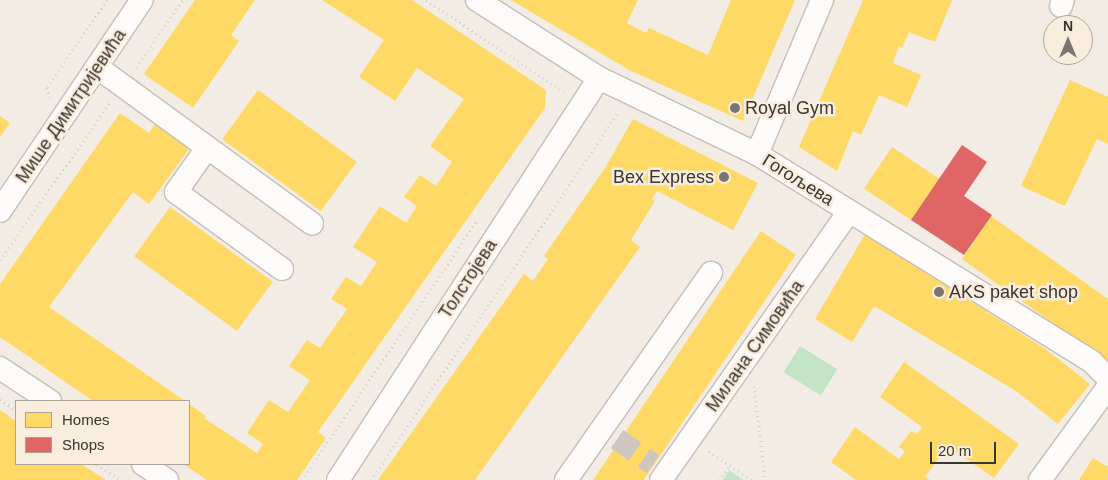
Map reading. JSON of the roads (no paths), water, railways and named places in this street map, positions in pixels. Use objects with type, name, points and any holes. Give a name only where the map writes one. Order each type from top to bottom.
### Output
[{"type":"street","name":"Мише Димитријевића","points":[[0,211],[142,0]]},
{"type":"street","name":"Гогољева","points":[[477,0],[599,78],[757,154],[1092,362],[1108,378]]},
{"type":"street","points":[[757,154],[822,0]]},
{"type":"street","points":[[97,67],[312,224]]},
{"type":"street","name":"Толстојева","points":[[338,480],[599,78]]},
{"type":"street","points":[[207,148],[176,192],[282,269]]},
{"type":"street","name":"Милана Симовића","points":[[660,473],[690,438],[849,212]]},
{"type":"street","points":[[566,480],[610,434],[711,273]]},
{"type":"street","points":[[0,368],[48,400]]},
{"type":"street","points":[[1040,480],[1108,387]]},
{"type":"street","points":[[144,465],[167,480]]},
{"type":"tunnel","points":[[617,439],[653,464]]},
{"type":"place","name":"Royal Gym","points":[[735,108]]},
{"type":"place","name":"Bex Express","points":[[724,177]]},
{"type":"place","name":"AKS paket shop","points":[[939,292]]}]
